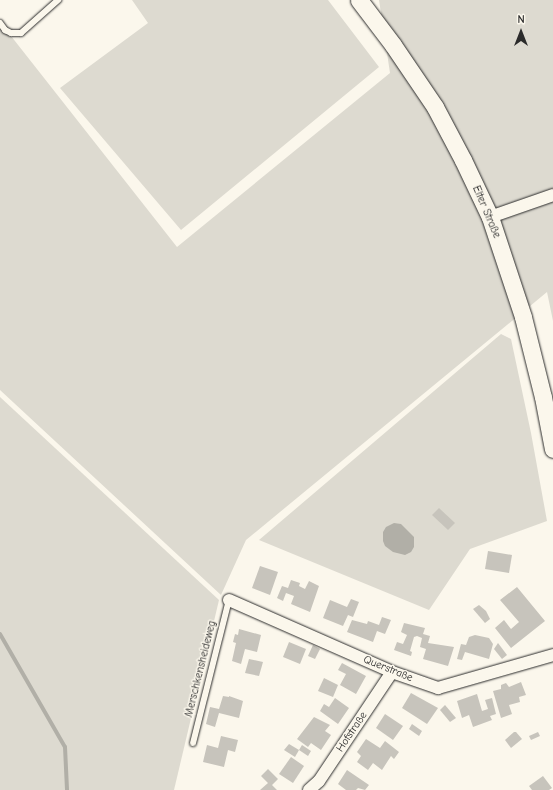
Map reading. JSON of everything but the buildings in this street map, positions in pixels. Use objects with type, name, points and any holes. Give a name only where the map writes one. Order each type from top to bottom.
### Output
[{"type":"main road","name":"Elter Straße","points":[[359,0],[394,45],[435,107],[463,160],[490,217],[523,317],[543,397],[553,449]]},
{"type":"street","points":[[490,217],[553,195]]},
{"type":"street","name":"Querstraße","points":[[229,600],[392,672],[438,688],[553,655]]},
{"type":"street","name":"Hofstraße","points":[[309,790],[319,781],[392,672]]},
{"type":"lane","points":[[0,23],[5,30],[11,33],[21,33],[58,0]]},
{"type":"lane","name":"Merschkensheideweg","points":[[193,743],[229,600]]},
{"type":"shaded area","points":[[132,0],[328,0],[379,67],[181,230],[60,88],[148,23]]},
{"type":"shaded area","points":[[379,0],[553,0],[553,321],[547,292],[246,540],[221,595],[0,390],[0,22],[177,247],[390,73]]},
{"type":"shaded area","points":[[501,334],[511,339],[531,433],[547,521],[470,549],[429,610],[259,540]]},
{"type":"shaded area","points":[[0,397],[219,600],[174,790],[0,790]]},
{"type":"shaded area","points":[[394,523],[401,524],[414,537],[414,547],[411,552],[405,555],[393,552],[385,546],[383,541],[383,532],[386,527]]},
{"type":"waterway","points":[[0,634],[65,747],[67,790]]}]
